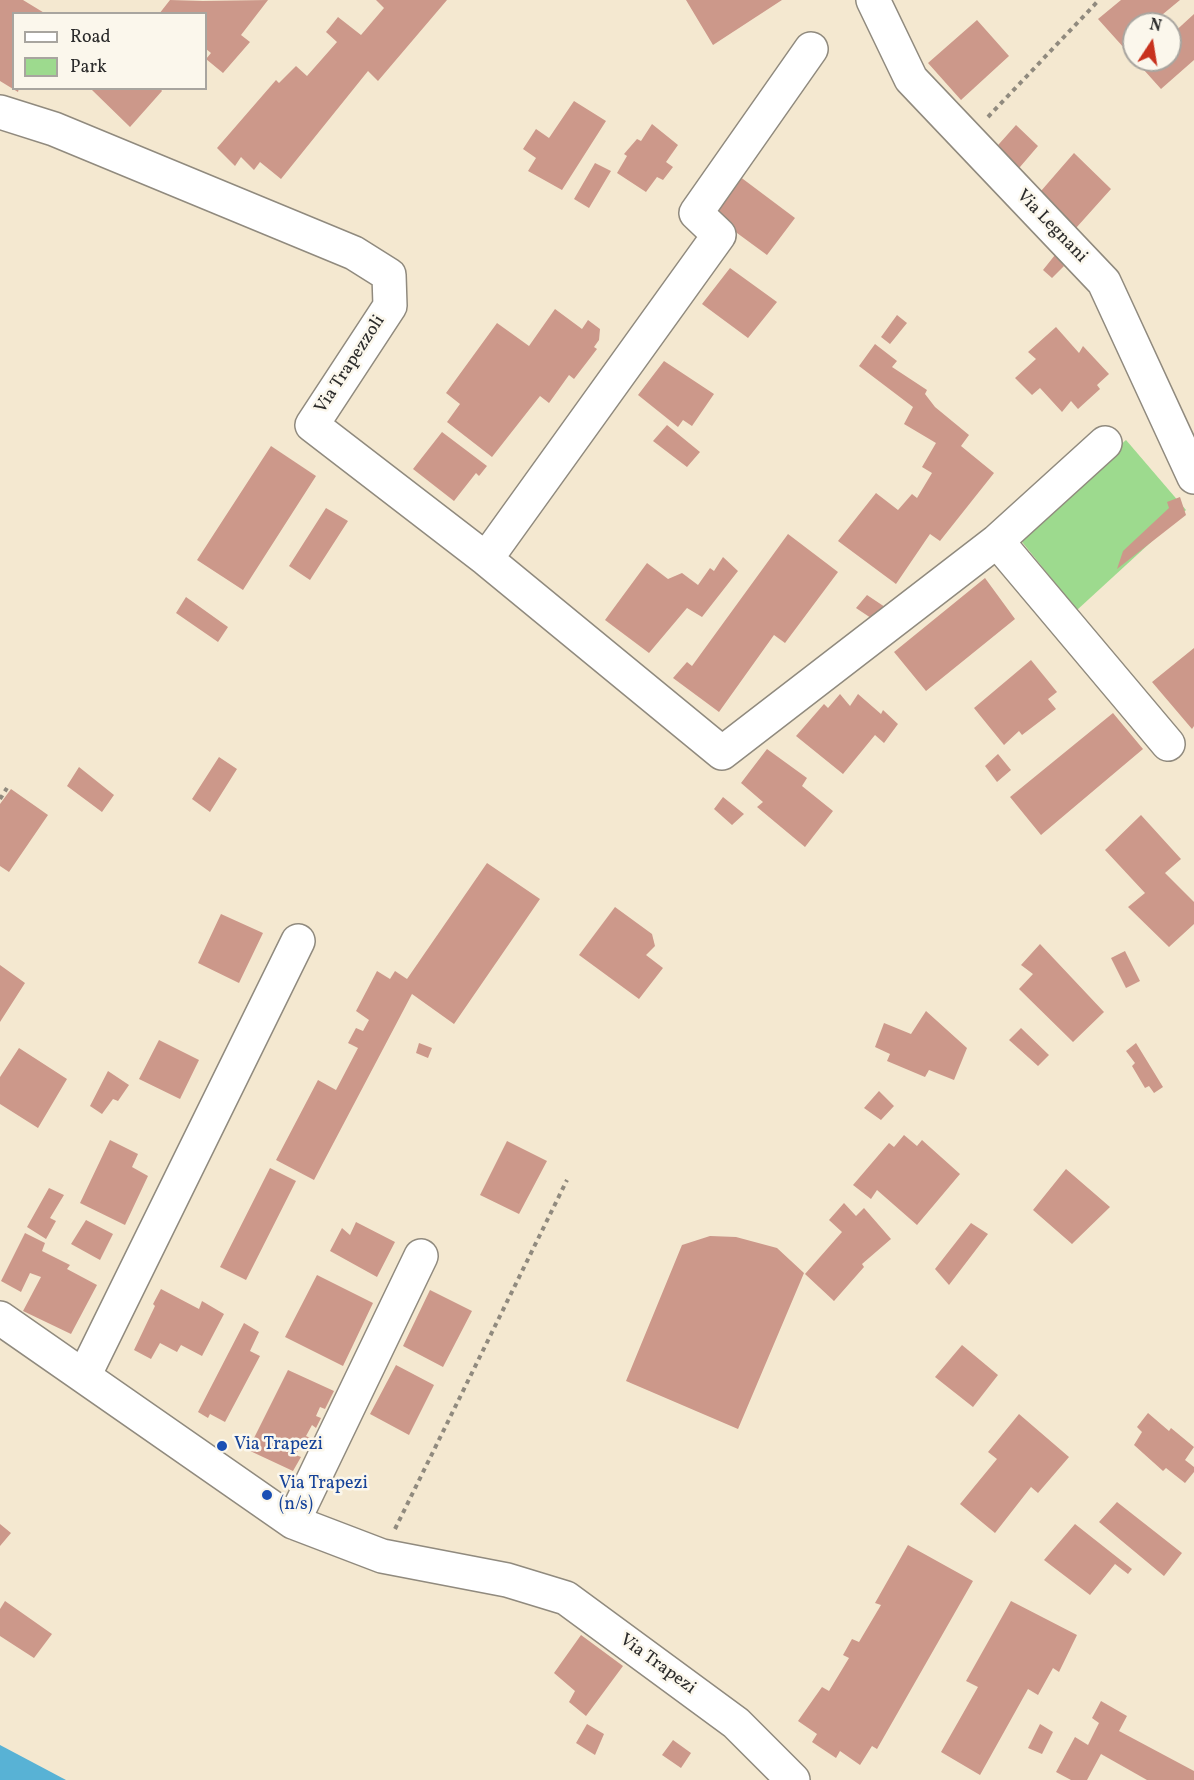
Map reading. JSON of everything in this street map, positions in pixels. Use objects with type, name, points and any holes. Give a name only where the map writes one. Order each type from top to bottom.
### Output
[{"type":"street","name":"Via Legnani","points":[[873,0],[911,80],[1104,282],[1194,477]]},
{"type":"street","points":[[486,559],[719,235],[696,213],[811,49]]},
{"type":"street","name":"Via Trapezzoli","points":[[0,112],[54,129],[354,253],[389,275],[390,306],[312,425],[486,559],[722,753],[997,541]]},
{"type":"street","points":[[1105,443],[997,541],[1168,744]]},
{"type":"street","points":[[84,1376],[298,941]]},
{"type":"street","points":[[294,1522],[421,1256]]},
{"type":"street","name":"Via Trapezi","points":[[0,1318],[294,1522],[382,1556],[507,1580],[566,1599],[736,1723],[794,1780]]},
{"type":"path","points":[[967,140],[1099,0]]},
{"type":"path","points":[[0,799],[7,788]]},
{"type":"path","points":[[382,1556],[567,1180]]},
{"type":"green space","points":[[1126,440],[1186,510],[1077,610],[1018,537]]},
{"type":"water","points":[[0,1745],[66,1780],[0,1780]]},
{"type":"building","points":[[0,0],[23,0],[43,12],[12,12],[12,88],[0,81]]},
{"type":"building","points":[[170,0],[268,0],[241,35],[250,42],[223,73],[207,60],[211,53],[207,50],[207,12],[161,12]]},
{"type":"building","points":[[376,0],[447,0],[378,81],[368,71],[281,179],[260,162],[254,170],[241,157],[235,166],[217,148],[276,80],[279,83],[296,66],[307,76],[337,42],[326,32],[338,17],[361,35],[384,8]]},
{"type":"building","points":[[686,0],[782,0],[713,45]]},
{"type":"building","points":[[1121,0],[1180,0],[1166,12],[1122,12],[1122,46],[1098,19]]},
{"type":"building","points":[[1194,14],[1194,60],[1182,71],[1182,25]]},
{"type":"building","points":[[977,20],[1009,56],[961,100],[928,63]]},
{"type":"building","points":[[1146,72],[1180,72],[1161,89]]},
{"type":"building","points":[[92,90],[161,90],[130,127]]},
{"type":"building","points":[[574,101],[606,121],[562,190],[528,171],[536,158],[523,149],[536,129],[549,138]]},
{"type":"building","points":[[652,124],[678,145],[666,162],[673,167],[663,180],[657,177],[646,192],[617,173],[627,156],[624,154],[637,139],[641,141]]},
{"type":"building","points":[[1016,125],[1038,146],[1014,174],[991,153]]},
{"type":"building","points":[[1074,153],[1111,189],[1076,228],[1041,191]]},
{"type":"building","points":[[595,163],[611,171],[589,208],[574,199]]},
{"type":"building","points":[[735,173],[795,218],[767,255],[707,211]]},
{"type":"building","points":[[1055,255],[1064,266],[1052,278],[1043,270]]},
{"type":"building","points":[[730,268],[777,302],[748,338],[702,304]]},
{"type":"building","points":[[555,309],[582,329],[588,320],[600,329],[599,340],[594,347],[597,349],[574,379],[569,375],[549,403],[540,396],[492,457],[447,422],[460,404],[446,393],[497,323],[529,346]]},
{"type":"building","points":[[897,315],[907,323],[890,344],[881,337]]},
{"type":"building","points":[[1056,327],[1079,353],[1083,346],[1109,374],[1097,385],[1100,389],[1078,409],[1071,401],[1062,412],[1040,388],[1032,395],[1015,378],[1036,359],[1028,352]]},
{"type":"building","points":[[875,344],[897,361],[892,367],[927,390],[925,394],[935,407],[969,435],[961,446],[994,473],[940,541],[930,534],[896,584],[838,541],[876,493],[898,510],[912,494],[917,498],[932,473],[922,467],[936,443],[904,424],[913,407],[859,366]]},
{"type":"building","points":[[664,361],[714,394],[692,426],[683,420],[678,427],[638,395]]},
{"type":"building","points":[[667,425],[700,452],[687,467],[653,441]]},
{"type":"building","points":[[442,432],[487,466],[479,476],[476,473],[454,501],[413,469]]},
{"type":"building","points":[[271,446],[316,476],[243,590],[197,560]]},
{"type":"building","points":[[1180,497],[1186,515],[1117,569],[1123,551],[1169,508],[1167,502]]},
{"type":"building","points":[[326,508],[348,521],[310,580],[289,566]]},
{"type":"building","points":[[788,534],[838,572],[785,643],[774,635],[719,712],[673,678],[687,662],[692,666]]},
{"type":"building","points":[[723,557],[738,571],[702,617],[687,608],[649,653],[605,620],[647,563],[668,579],[682,573],[698,585],[710,568],[714,571]]},
{"type":"building","points":[[985,578],[1015,619],[926,691],[894,652]]},
{"type":"building","points":[[867,595],[885,607],[871,618],[856,608]]},
{"type":"building","points":[[186,597],[228,627],[218,642],[176,613]]},
{"type":"building","points":[[1194,648],[1194,726],[1192,729],[1152,682]]},
{"type":"building","points":[[1031,660],[1057,692],[1048,699],[1056,709],[1022,735],[1019,731],[1004,745],[974,708]]},
{"type":"building","points":[[840,694],[850,706],[858,694],[881,714],[883,710],[898,724],[884,743],[875,735],[843,774],[796,736],[824,704],[828,708]]},
{"type":"building","points":[[1113,713],[1143,749],[1041,835],[1010,797]]},
{"type":"building","points":[[767,749],[807,778],[802,786],[833,811],[805,847],[757,807],[763,802],[741,783]]},
{"type":"building","points":[[998,754],[1011,770],[997,782],[985,766]]},
{"type":"building","points":[[219,757],[237,769],[210,812],[192,799]]},
{"type":"building","points":[[79,767],[114,795],[102,812],[67,786]]},
{"type":"building","points":[[11,789],[48,815],[9,872],[0,866],[0,804]]},
{"type":"building","points":[[723,797],[744,814],[732,825],[714,809]]},
{"type":"building","points":[[1141,815],[1181,859],[1165,873],[1194,902],[1194,924],[1169,947],[1128,907],[1145,893],[1105,850]]},
{"type":"building","points":[[487,863],[540,899],[454,1024],[412,994],[314,1180],[276,1160],[318,1080],[336,1090],[358,1048],[348,1043],[356,1028],[363,1031],[369,1020],[356,1011],[377,971],[390,979],[395,971],[407,979]]},
{"type":"building","points":[[615,907],[652,934],[655,946],[646,955],[663,968],[639,999],[579,955]]},
{"type":"building","points":[[221,914],[263,933],[239,983],[198,963]]},
{"type":"building","points":[[1040,944],[1104,1012],[1073,1042],[1019,989],[1033,974],[1021,965]]},
{"type":"building","points":[[1125,951],[1140,981],[1126,988],[1111,958]]},
{"type":"building","points":[[0,965],[25,983],[0,1022]]},
{"type":"building","points":[[926,1011],[967,1048],[954,1080],[929,1070],[925,1077],[887,1061],[890,1054],[875,1047],[884,1023],[911,1034]]},
{"type":"building","points":[[1021,1028],[1049,1055],[1038,1066],[1009,1040]]},
{"type":"building","points":[[159,1040],[199,1060],[180,1099],[139,1079]]},
{"type":"building","points":[[419,1043],[432,1048],[428,1058],[416,1053]]},
{"type":"building","points":[[1136,1043],[1163,1087],[1154,1093],[1149,1086],[1145,1088],[1132,1066],[1135,1063],[1126,1051]]},
{"type":"building","points":[[19,1048],[67,1079],[38,1128],[0,1104],[0,1077]]},
{"type":"building","points":[[108,1071],[129,1085],[118,1101],[113,1099],[102,1114],[90,1106]]},
{"type":"building","points":[[879,1091],[894,1106],[881,1120],[864,1108]]},
{"type":"building","points":[[904,1135],[917,1146],[922,1140],[960,1174],[917,1225],[877,1190],[871,1199],[853,1185],[889,1143],[894,1147]]},
{"type":"building","points":[[110,1140],[138,1154],[132,1167],[148,1176],[125,1225],[80,1203]]},
{"type":"building","points":[[507,1141],[547,1161],[519,1214],[480,1195]]},
{"type":"building","points":[[270,1168],[296,1181],[246,1280],[220,1267]]},
{"type":"building","points":[[1066,1169],[1110,1207],[1072,1244],[1033,1210]]},
{"type":"building","points":[[49,1188],[64,1195],[50,1218],[56,1221],[46,1239],[27,1227]]},
{"type":"building","points":[[844,1203],[856,1216],[864,1208],[891,1239],[862,1264],[864,1267],[834,1301],[805,1274],[842,1232],[829,1220]]},
{"type":"building","points":[[86,1220],[113,1234],[100,1260],[71,1244]]},
{"type":"building","points":[[356,1222],[395,1242],[377,1277],[330,1251],[342,1228],[350,1235]]},
{"type":"building","points":[[971,1223],[988,1234],[949,1285],[935,1269]]},
{"type":"building","points":[[25,1233],[45,1243],[42,1251],[70,1265],[67,1269],[97,1285],[71,1334],[23,1311],[41,1277],[30,1273],[21,1292],[1,1281]]},
{"type":"building","points":[[710,1236],[736,1237],[777,1248],[804,1273],[738,1429],[626,1381],[682,1245]]},
{"type":"building","points":[[317,1275],[373,1303],[343,1366],[285,1337]]},
{"type":"building","points":[[161,1289],[199,1309],[202,1301],[224,1314],[202,1356],[181,1345],[177,1352],[160,1343],[151,1359],[134,1350]]},
{"type":"building","points":[[430,1290],[472,1311],[443,1367],[403,1346]]},
{"type":"building","points":[[244,1323],[259,1332],[250,1351],[260,1356],[225,1422],[210,1414],[208,1418],[198,1412]]},
{"type":"building","points":[[962,1345],[998,1375],[973,1407],[935,1377]]},
{"type":"building","points":[[396,1365],[434,1385],[409,1435],[370,1414]]},
{"type":"building","points":[[288,1370],[334,1391],[325,1409],[320,1407],[316,1416],[321,1418],[316,1428],[312,1425],[306,1436],[310,1438],[306,1447],[301,1444],[296,1455],[301,1457],[293,1471],[248,1450]]},
{"type":"building","points":[[1148,1413],[1169,1431],[1171,1428],[1194,1447],[1185,1460],[1194,1467],[1194,1472],[1185,1483],[1166,1468],[1163,1471],[1134,1445],[1142,1432],[1137,1427]]},
{"type":"building","points":[[1019,1414],[1069,1457],[1038,1493],[1031,1487],[995,1533],[960,1504],[997,1459],[988,1452]]},
{"type":"building","points":[[1117,1502],[1182,1553],[1164,1576],[1099,1522]]},
{"type":"building","points":[[0,1524],[11,1533],[0,1546]]},
{"type":"building","points":[[1075,1524],[1132,1569],[1128,1574],[1115,1564],[1090,1595],[1044,1560]]},
{"type":"building","points":[[908,1545],[973,1581],[877,1749],[872,1746],[860,1765],[840,1751],[836,1758],[812,1742],[817,1734],[798,1721],[822,1687],[829,1691],[849,1658],[843,1655],[852,1639],[859,1642],[881,1605],[875,1603]]},
{"type":"building","points":[[5,1601],[52,1634],[34,1658],[0,1636],[0,1609]]},
{"type":"building","points":[[1011,1601],[1077,1635],[1059,1672],[1053,1668],[1038,1695],[1028,1689],[980,1775],[941,1752],[978,1687],[966,1681]]},
{"type":"building","points":[[581,1635],[623,1666],[586,1716],[569,1702],[575,1691],[554,1673]]},
{"type":"building","points":[[1101,1701],[1127,1716],[1119,1731],[1194,1771],[1194,1780],[1147,1780],[1101,1754],[1087,1780],[1071,1780],[1056,1772],[1075,1737],[1088,1745],[1099,1723],[1092,1718]]},
{"type":"building","points":[[587,1724],[604,1734],[595,1755],[576,1743]]},
{"type":"building","points":[[1040,1724],[1053,1732],[1042,1754],[1028,1748]]},
{"type":"building","points":[[673,1740],[691,1753],[681,1768],[662,1755]]},
{"type":"place","name":"Via Trapezi","points":[[222,1446]]},
{"type":"place","name":"Via Trapezi (n/s)","points":[[267,1495]]}]
